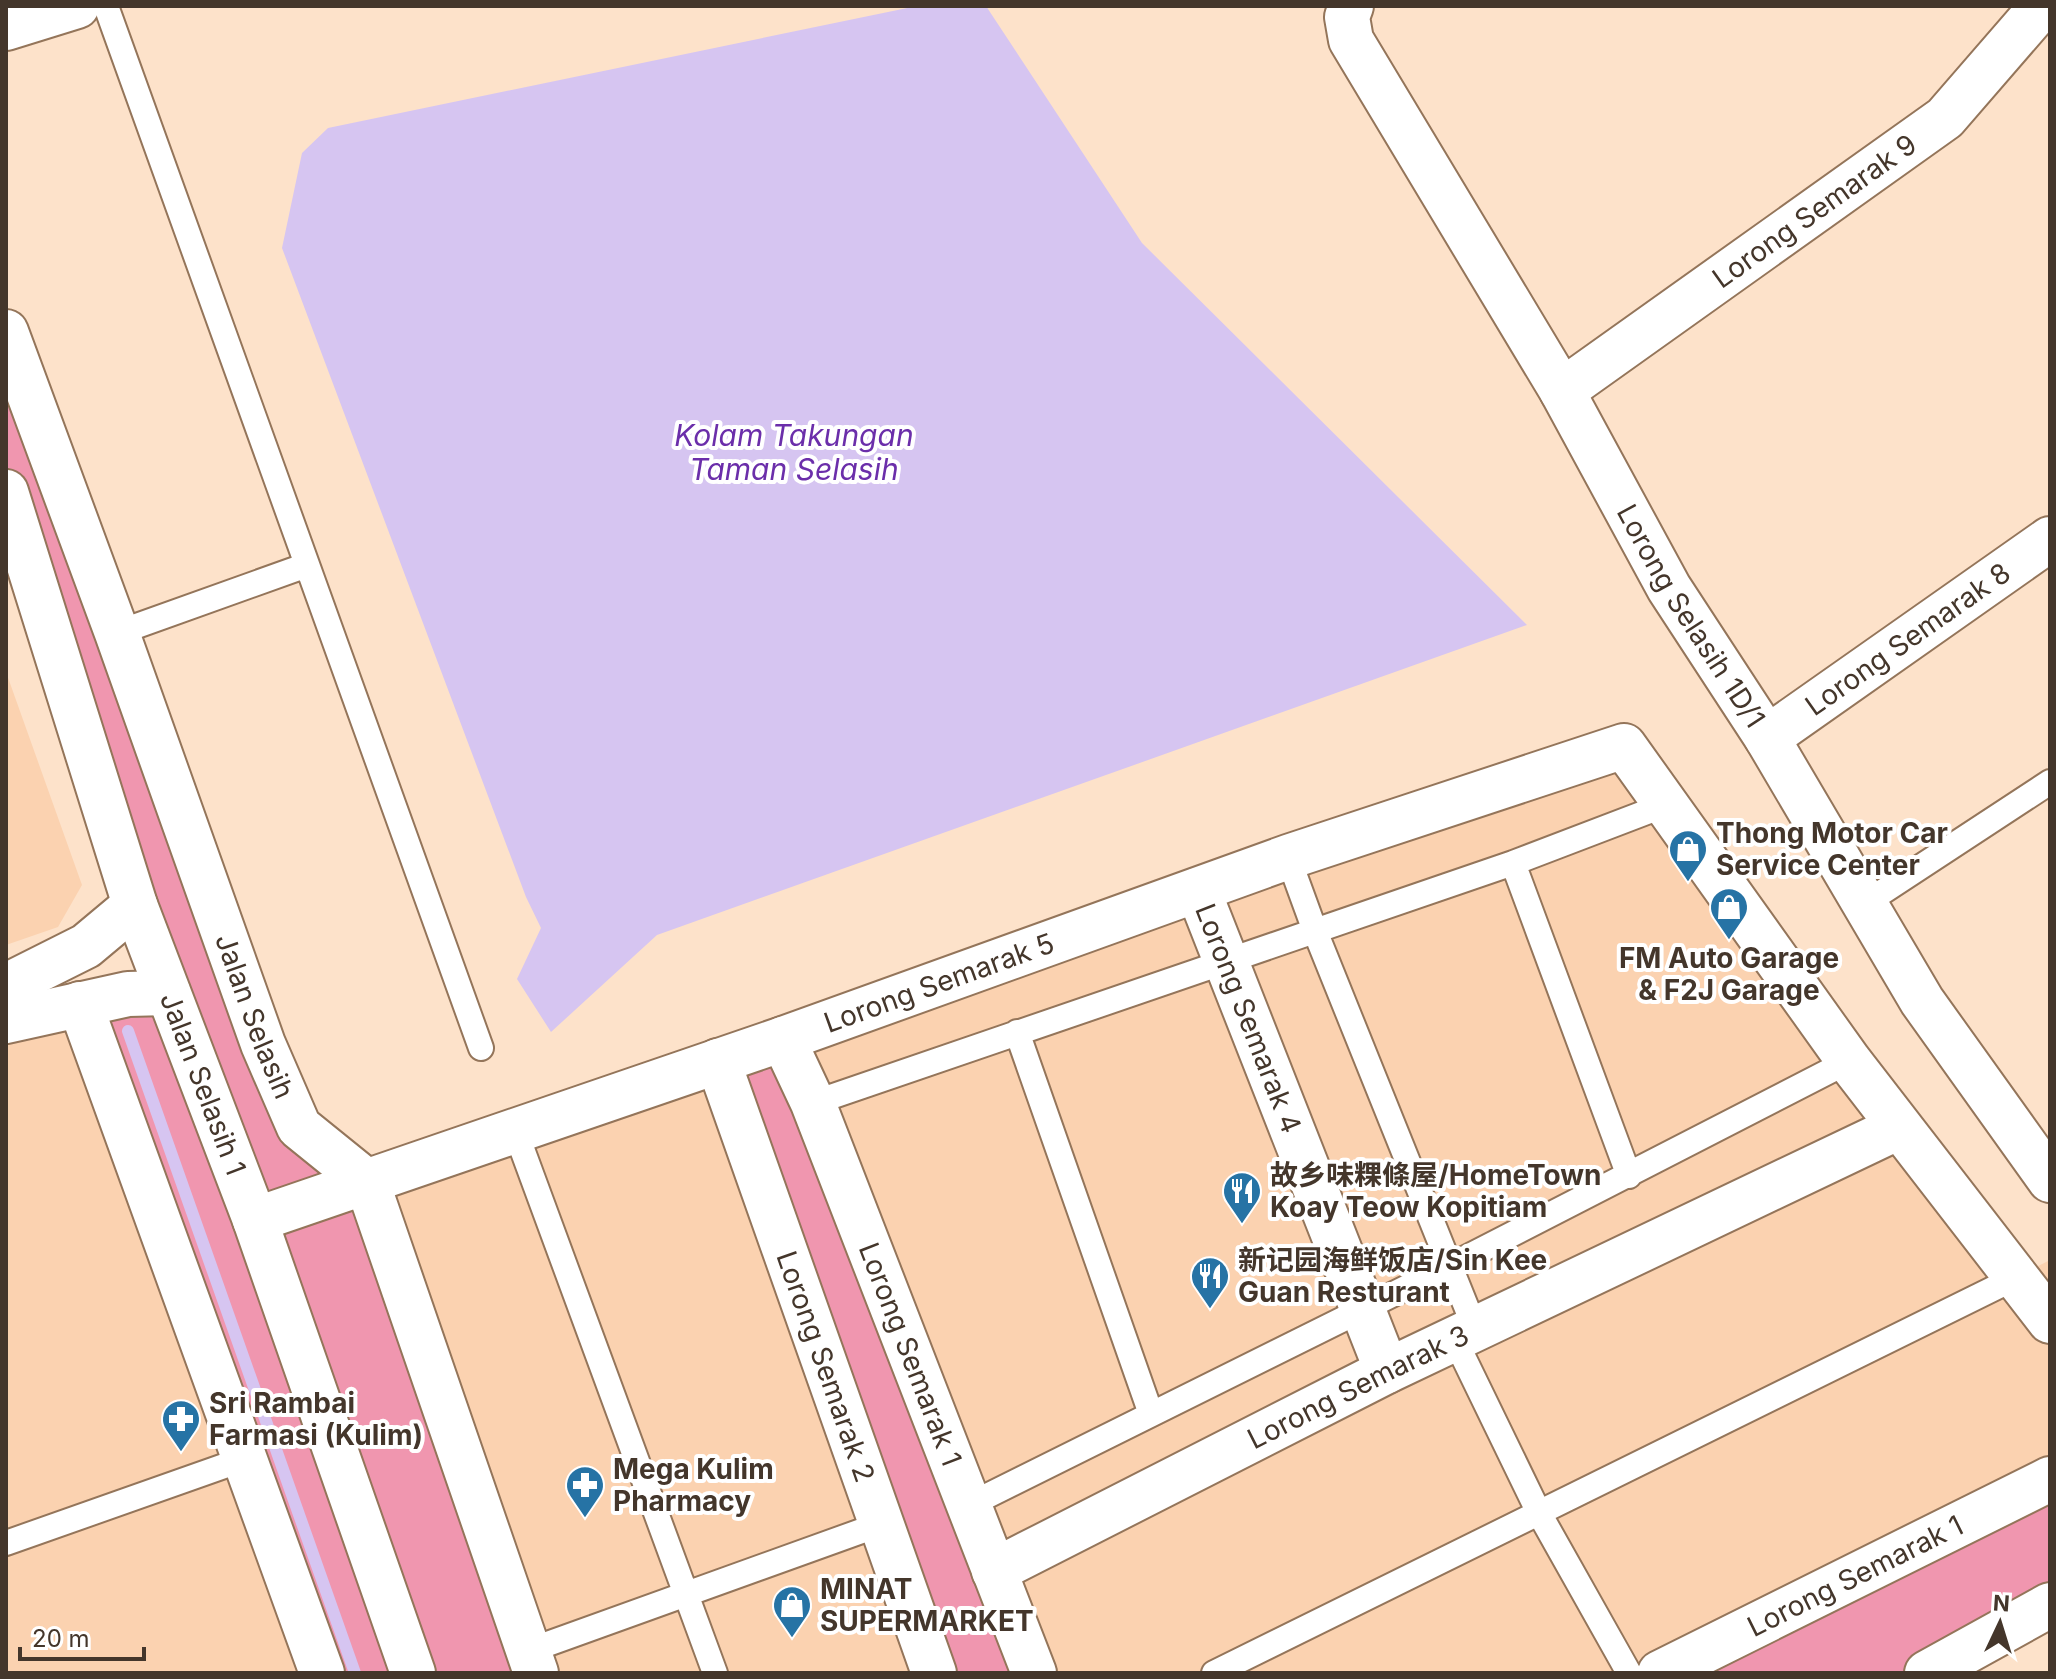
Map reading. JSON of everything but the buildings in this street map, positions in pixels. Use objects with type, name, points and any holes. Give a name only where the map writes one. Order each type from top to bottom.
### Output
[{"type":"street","points":[[6,28],[77,6]]},
{"type":"street","name":"Lorong Semarak 9","points":[[1562,391],[1945,118],[2042,6]]},
{"type":"street","name":"Lorong Selasih 1D/1","points":[[1351,23],[1562,391],[1669,588],[1767,738],[1922,1001],[2050,1180]]},
{"type":"street","name":"Jalan Selasih","points":[[6,332],[263,1044],[299,1127],[367,1182]]},
{"type":"street","name":"Jalan Selasih 1","points":[[6,492],[135,905],[255,1220],[413,1673]]},
{"type":"street","name":"Lorong Semarak 8","points":[[1767,738],[2050,539]]},
{"type":"street","name":"Lorong Semarak 5","points":[[255,1220],[783,1039],[1288,857],[1624,746],[1665,805]]},
{"type":"street","points":[[1665,805],[1849,1061],[2050,1321]]},
{"type":"street","name":"Lorong Semarak 4","points":[[1198,890],[1387,1371]]},
{"type":"street","points":[[6,986],[86,946],[135,905]]},
{"type":"street","points":[[6,1021],[128,994],[168,993]]},
{"type":"street","points":[[80,1004],[322,1673]]},
{"type":"street","name":"Lorong Semarak 1","points":[[783,1039],[813,1103],[1034,1673]]},
{"type":"street","name":"Lorong Semarak 2","points":[[718,1061],[934,1673]]},
{"type":"street","name":"Lorong Semarak 3","points":[[994,1571],[1387,1371],[1899,1127]]},
{"type":"street","points":[[367,1182],[532,1662]]},
{"type":"street","name":"Lorong Semarak 1","points":[[1660,1673],[2050,1479]]},
{"type":"street","points":[[1927,1673],[2050,1605]]},
{"type":"lane","points":[[106,6],[481,1048]]},
{"type":"lane","points":[[117,633],[307,565]]},
{"type":"lane","points":[[1864,904],[2050,782]]},
{"type":"lane","points":[[813,1103],[1513,863],[1665,805]]},
{"type":"lane","points":[[1288,857],[1448,1267],[1466,1335],[1539,1513],[1629,1673]]},
{"type":"lane","points":[[1513,863],[1629,1176]]},
{"type":"lane","points":[[1017,1032],[1151,1414]]},
{"type":"lane","points":[[969,1505],[1629,1176],[1849,1061]]},
{"type":"lane","points":[[515,1130],[715,1673]]},
{"type":"lane","points":[[1214,1673],[2017,1277]]},
{"type":"lane","points":[[6,1543],[244,1459]]},
{"type":"lane","points":[[532,1662],[687,1593],[881,1524]]},
{"type":"shaded area","points":[[6,338],[263,1044],[367,1182],[536,1673],[322,1673],[80,1004],[167,993],[6,492]]},
{"type":"shaded area","points":[[6,672],[82,885],[58,927],[6,945]]},
{"type":"shaded area","points":[[1624,746],[2017,1277],[2050,1260],[2050,1605],[1927,1673],[6,1673],[6,1021],[128,994],[255,1220]]},
{"type":"shaded area","points":[[783,1039],[1034,1673],[934,1673],[718,1061]]},
{"type":"shaded area","points":[[2050,1479],[2050,1603],[1920,1673],[1660,1673]]},
{"type":"water","name":"Kolam Takungan Taman Selasih","points":[[917,6],[986,6],[1142,243],[1527,625],[657,935],[551,1032],[517,979],[541,928],[526,897],[282,248],[302,153],[328,128]]},
{"type":"waterway","points":[[128,1031],[355,1673]]},
{"type":"place","name":"Thong Motor Car Service Center","points":[[1688,883]]},
{"type":"place","name":"FM Auto Garage & F2J Garage","points":[[1729,941]]},
{"type":"place","name":"故乡味粿條屋/HomeTown Koay Teow Kopitiam","points":[[1242,1225]]},
{"type":"place","name":"新记园海鲜饭店/Sin Kee Guan Resturant","points":[[1210,1310]]},
{"type":"place","name":"Sri Rambai Farmasi (Kulim)","points":[[181,1453]]},
{"type":"place","name":"Mega Kulim Pharmacy","points":[[585,1519]]},
{"type":"place","name":"MINAT SUPERMARKET","points":[[792,1639]]}]
